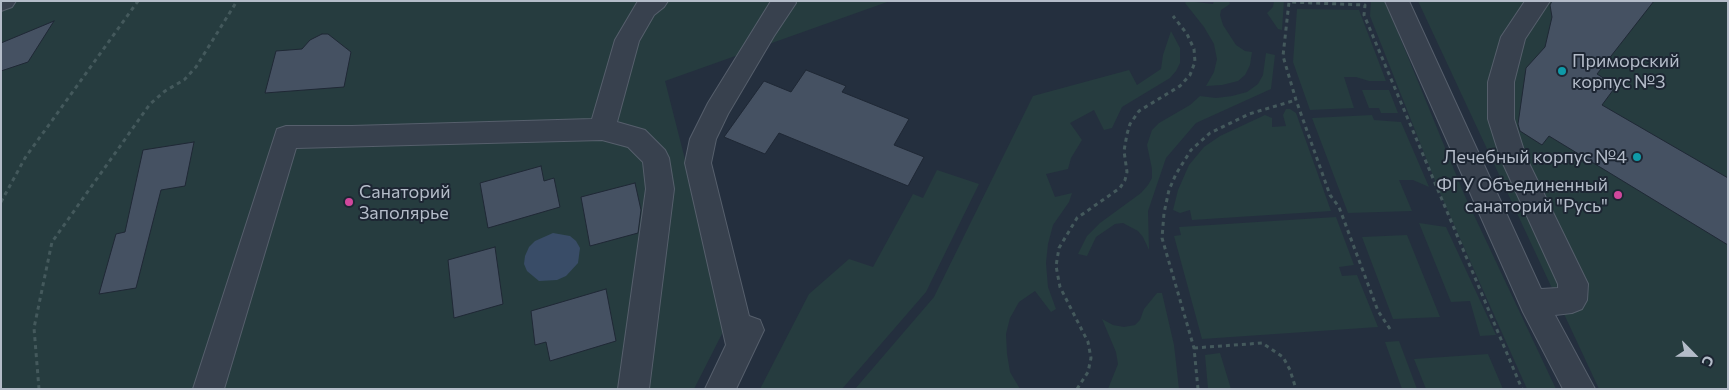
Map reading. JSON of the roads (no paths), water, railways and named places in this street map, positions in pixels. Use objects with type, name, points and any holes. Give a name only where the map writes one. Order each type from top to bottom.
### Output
[{"type":"lane","points":[[602,129],[627,40],[645,9],[656,1]]},
{"type":"lane","points":[[720,389],[748,333],[698,163],[703,138],[717,110],[765,28],[784,1]]},
{"type":"lane","points":[[1397,1],[1533,303],[1580,389]]},
{"type":"lane","points":[[1533,303],[1572,300],[1573,284],[1513,157],[1501,119],[1501,82],[1513,37],[1538,1]]},
{"type":"lane","points":[[208,389],[286,137],[352,137],[602,129],[636,138],[656,158],[660,188],[633,389]]},
{"type":"water","points":[[553,233],[570,236],[576,241],[580,248],[578,263],[566,276],[557,280],[539,281],[527,271],[524,264],[525,256],[529,247],[535,241]]},
{"type":"place","name":"Приморский корпус №3","points":[[1562,71]]},
{"type":"place","name":"Лечебный корпус №4","points":[[1637,157]]},
{"type":"place","name":"ФГУ Объединенный санаторий \"Русь\"","points":[[1618,195]]},
{"type":"place","name":"Санаторий Заполярье","points":[[349,202]]}]
